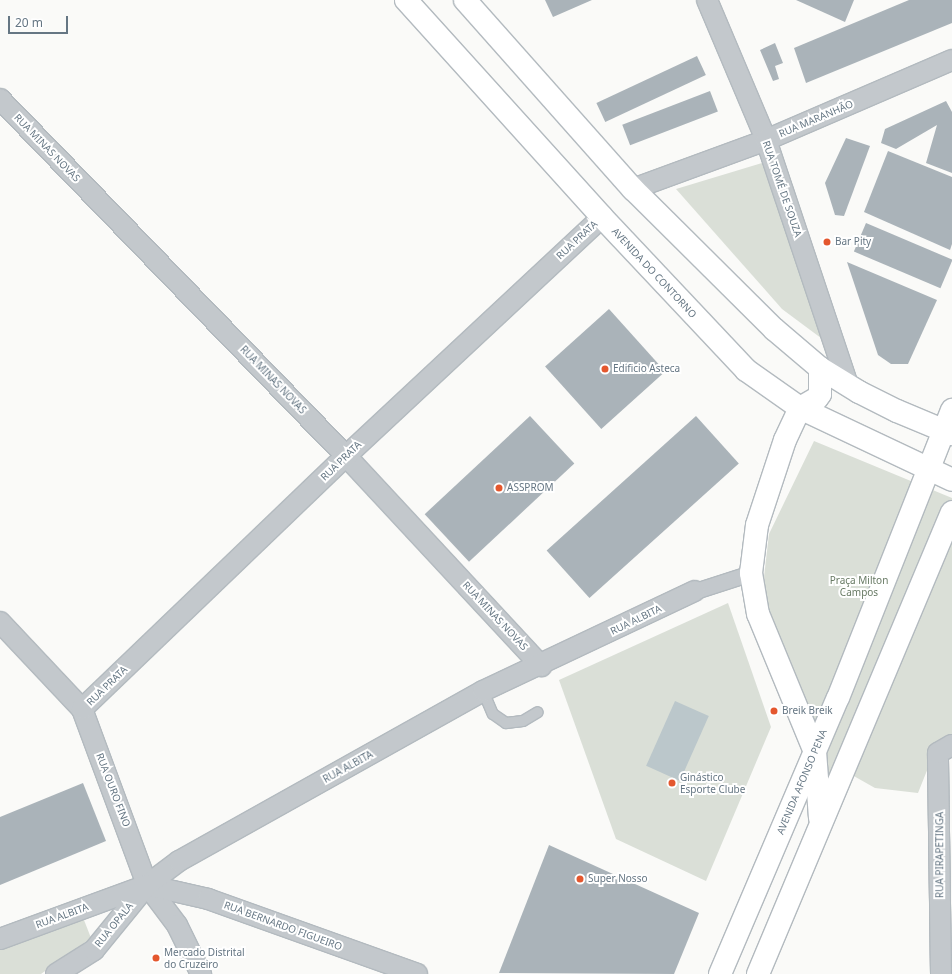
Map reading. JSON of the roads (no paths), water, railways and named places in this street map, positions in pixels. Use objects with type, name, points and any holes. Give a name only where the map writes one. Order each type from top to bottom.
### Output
[{"type":"main road","name":"AVENIDA DO CONTORNO","points":[[406,0],[602,217],[746,370],[800,408],[929,471],[952,480]]},
{"type":"main road","points":[[465,0],[633,189],[774,329],[820,368],[847,382],[859,392],[897,411],[948,432]]},
{"type":"main road","points":[[820,368],[820,394],[817,398],[800,408],[785,440],[757,525],[751,573],[758,614],[815,752],[820,824]]},
{"type":"main road","name":"AVENIDA AFONSO PENA","points":[[720,974],[815,752],[929,471],[948,432],[952,410]]},
{"type":"main road","points":[[758,974],[952,512]]},
{"type":"street","name":"RUA TOMÉ DE SOUZA","points":[[707,0],[766,140],[847,382]]},
{"type":"street","name":"RUA MARANHÃO","points":[[633,189],[766,140],[952,60]]},
{"type":"street","name":"RUA MINAS NOVAS","points":[[0,99],[346,456],[541,666]]},
{"type":"street","name":"RUA PRATA","points":[[82,709],[346,456],[602,217]]},
{"type":"street","points":[[695,591],[751,573]]},
{"type":"street","name":"RUA ALBITA","points":[[0,939],[146,885],[178,861],[483,691],[541,666],[695,591]]},
{"type":"street","name":"RUA OURO FINO","points":[[0,622],[82,709],[146,885],[177,925],[201,974]]},
{"type":"street","name":"RUA PIRAPETINGA","points":[[941,974],[938,753],[952,745]]},
{"type":"street","name":"RUA OPALA","points":[[56,974],[94,950],[146,885]]},
{"type":"street","name":"RUA BERNARDO FIGUEIRO","points":[[146,885],[208,899],[417,974]]},
{"type":"lane","points":[[483,691],[493,714],[506,723],[523,721],[538,712]]},
{"type":"place","name":"Bar Pity","points":[[827,242]]},
{"type":"place","name":"Edificio Asteca","points":[[605,369]]},
{"type":"place","name":"ASSPROM","points":[[499,488]]},
{"type":"place","name":"Breik Breik","points":[[774,711]]},
{"type":"place","name":"Ginástico Esporte Clube","points":[[672,783]]},
{"type":"place","name":"Super Nosso","points":[[580,879]]},
{"type":"place","name":"Mercado Distrital do Cruzeiro","points":[[156,958]]},
{"type":"park label","name":"Praça Milton Campos","points":[[859,586]]}]
